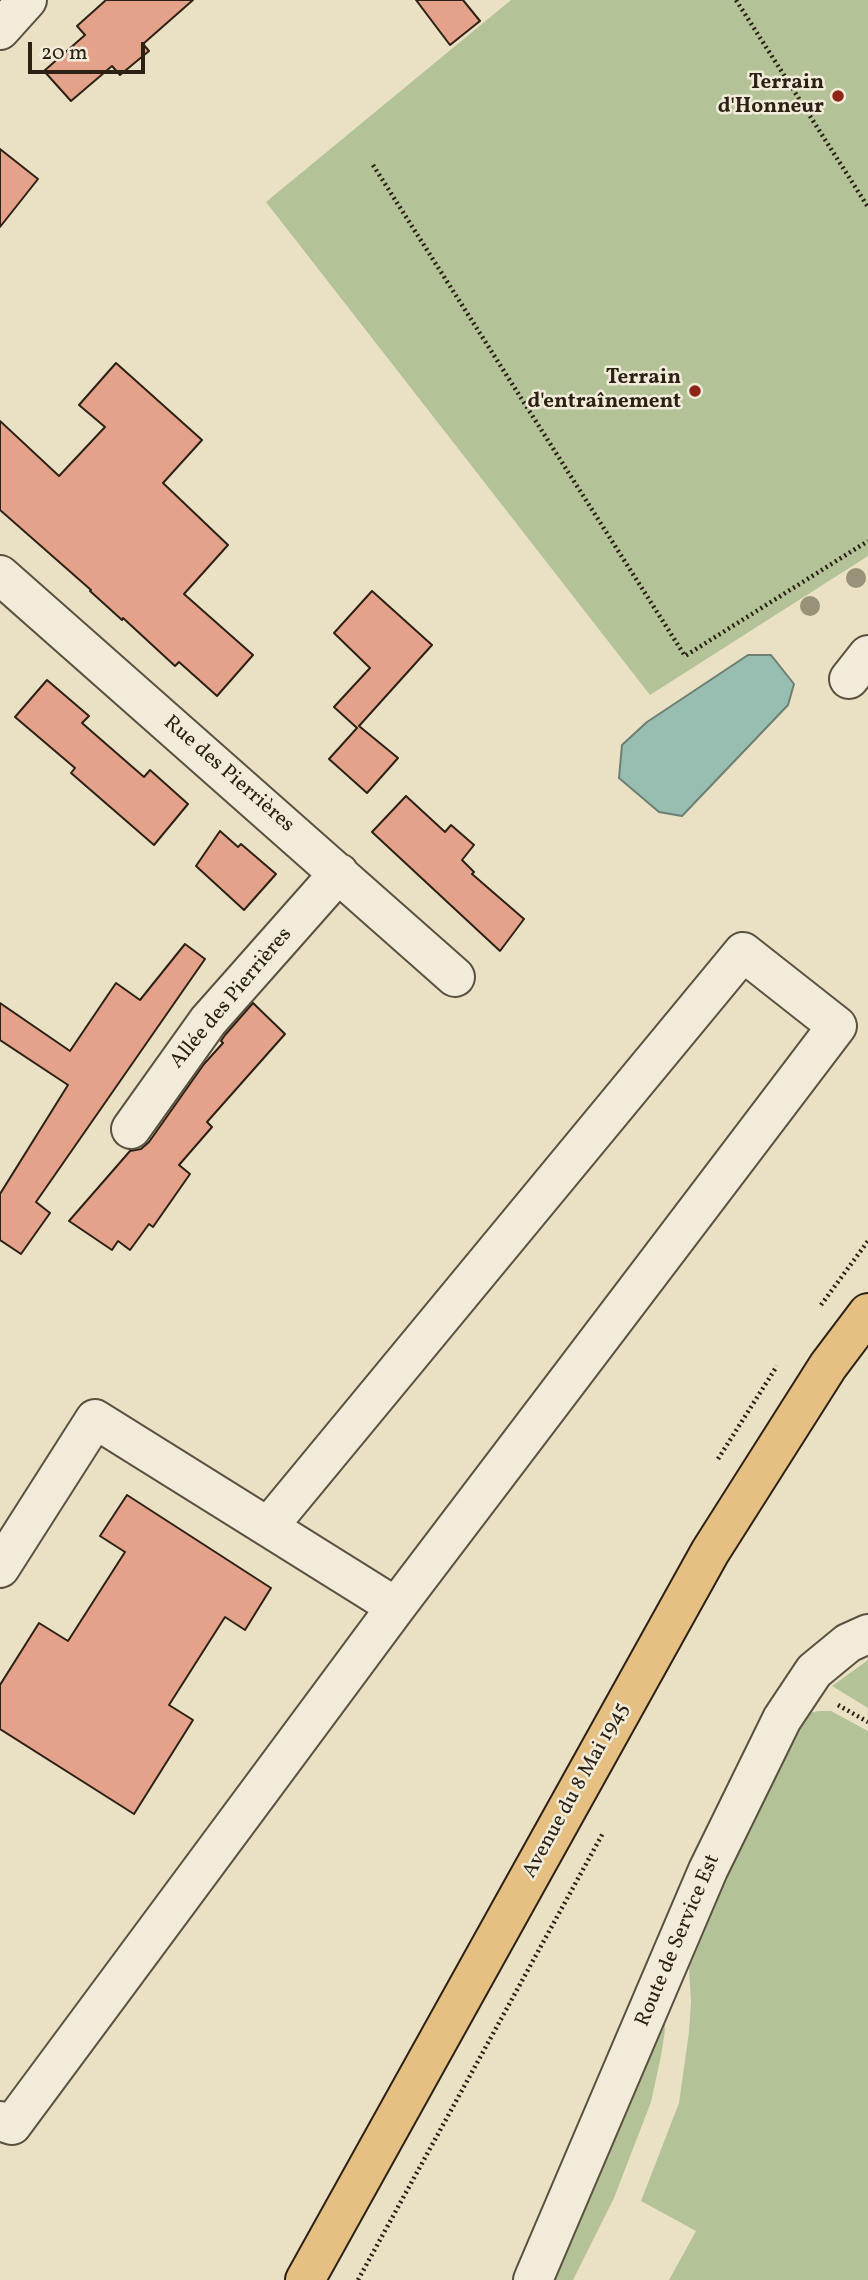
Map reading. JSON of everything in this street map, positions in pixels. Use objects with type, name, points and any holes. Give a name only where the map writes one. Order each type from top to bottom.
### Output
[{"type":"main road","name":"Avenue du 8 Mai 1945","points":[[305,2280],[710,1552],[828,1366],[868,1313]]},
{"type":"street","points":[[0,30],[27,0]]},
{"type":"street","name":"Rue des Pierrières","points":[[0,575],[455,977]]},
{"type":"street","name":"Allée des Pierrières","points":[[131,1129],[208,1021],[339,873]]},
{"type":"street","points":[[0,2121],[12,2125],[396,1607],[837,1026],[743,952],[268,1527]]},
{"type":"street","points":[[0,1568],[94,1419],[396,1607]]},
{"type":"street","name":"Route de Service Est","points":[[533,2280],[708,1870],[782,1719],[814,1671],[848,1643],[868,1634]]},
{"type":"path","points":[[736,0],[868,207]]},
{"type":"path","points":[[373,165],[685,656],[868,541]]},
{"type":"path","points":[[358,2280],[605,1829]]},
{"type":"green space","name":"Terrain d'entraînement","points":[[511,0],[868,0],[868,556],[650,695],[266,202]]},
{"type":"green space","points":[[868,1660],[868,1708],[832,1686]]},
{"type":"green space","points":[[831,1711],[868,1731],[868,2280],[669,2280],[696,2231],[641,2201],[679,2103],[689,2032],[689,1968],[777,1759],[808,1713]]},
{"type":"green space","points":[[664,2011],[665,2030],[651,2102],[614,2198],[573,2280],[548,2280]]},
{"type":"water","points":[[748,655],[771,655],[794,684],[788,705],[682,816],[659,812],[619,778],[622,745],[647,722]]},
{"type":"building","points":[[106,0],[193,0],[143,44],[149,51],[120,75],[112,66],[71,101],[44,71],[85,35],[77,26]]},
{"type":"building","points":[[416,0],[463,0],[480,21],[450,45]]},
{"type":"building","points":[[0,149],[38,179],[0,227]]},
{"type":"building","points":[[116,363],[202,440],[163,483],[228,545],[184,594],[253,655],[217,696],[179,662],[175,666],[0,510],[0,421],[59,476],[105,427],[79,405]]},
{"type":"building","points":[[372,591],[432,645],[359,726],[398,758],[367,793],[329,759],[357,728],[334,707],[370,668],[334,633]]},
{"type":"building","points":[[47,680],[89,716],[82,723],[144,777],[150,770],[188,804],[154,845],[71,773],[75,768],[15,717]]},
{"type":"building","points":[[406,796],[445,832],[451,825],[474,845],[462,860],[474,872],[472,874],[524,919],[500,951],[372,832]]},
{"type":"building","points":[[220,831],[238,847],[241,844],[276,874],[244,910],[196,866]]},
{"type":"building","points":[[185,944],[205,959],[36,1202],[50,1213],[21,1254],[0,1240],[0,1194],[68,1085],[0,1040],[0,1003],[70,1051],[116,983],[140,1000]]},
{"type":"building","points":[[253,1003],[285,1034],[207,1122],[212,1127],[179,1165],[190,1174],[153,1227],[149,1224],[130,1250],[118,1241],[112,1250],[69,1221],[130,1151],[141,1149],[149,1142],[204,1064],[223,1043],[221,1041],[225,1035]]},
{"type":"building","points":[[127,1495],[271,1588],[245,1630],[225,1617],[169,1705],[193,1720],[134,1814],[0,1729],[0,1685],[39,1623],[68,1641],[125,1552],[100,1536]]},
{"type":"place","name":"Terrain d'Honneur","points":[[838,96]]},
{"type":"place","name":"Terrain d'entraînement","points":[[695,391]]}]
